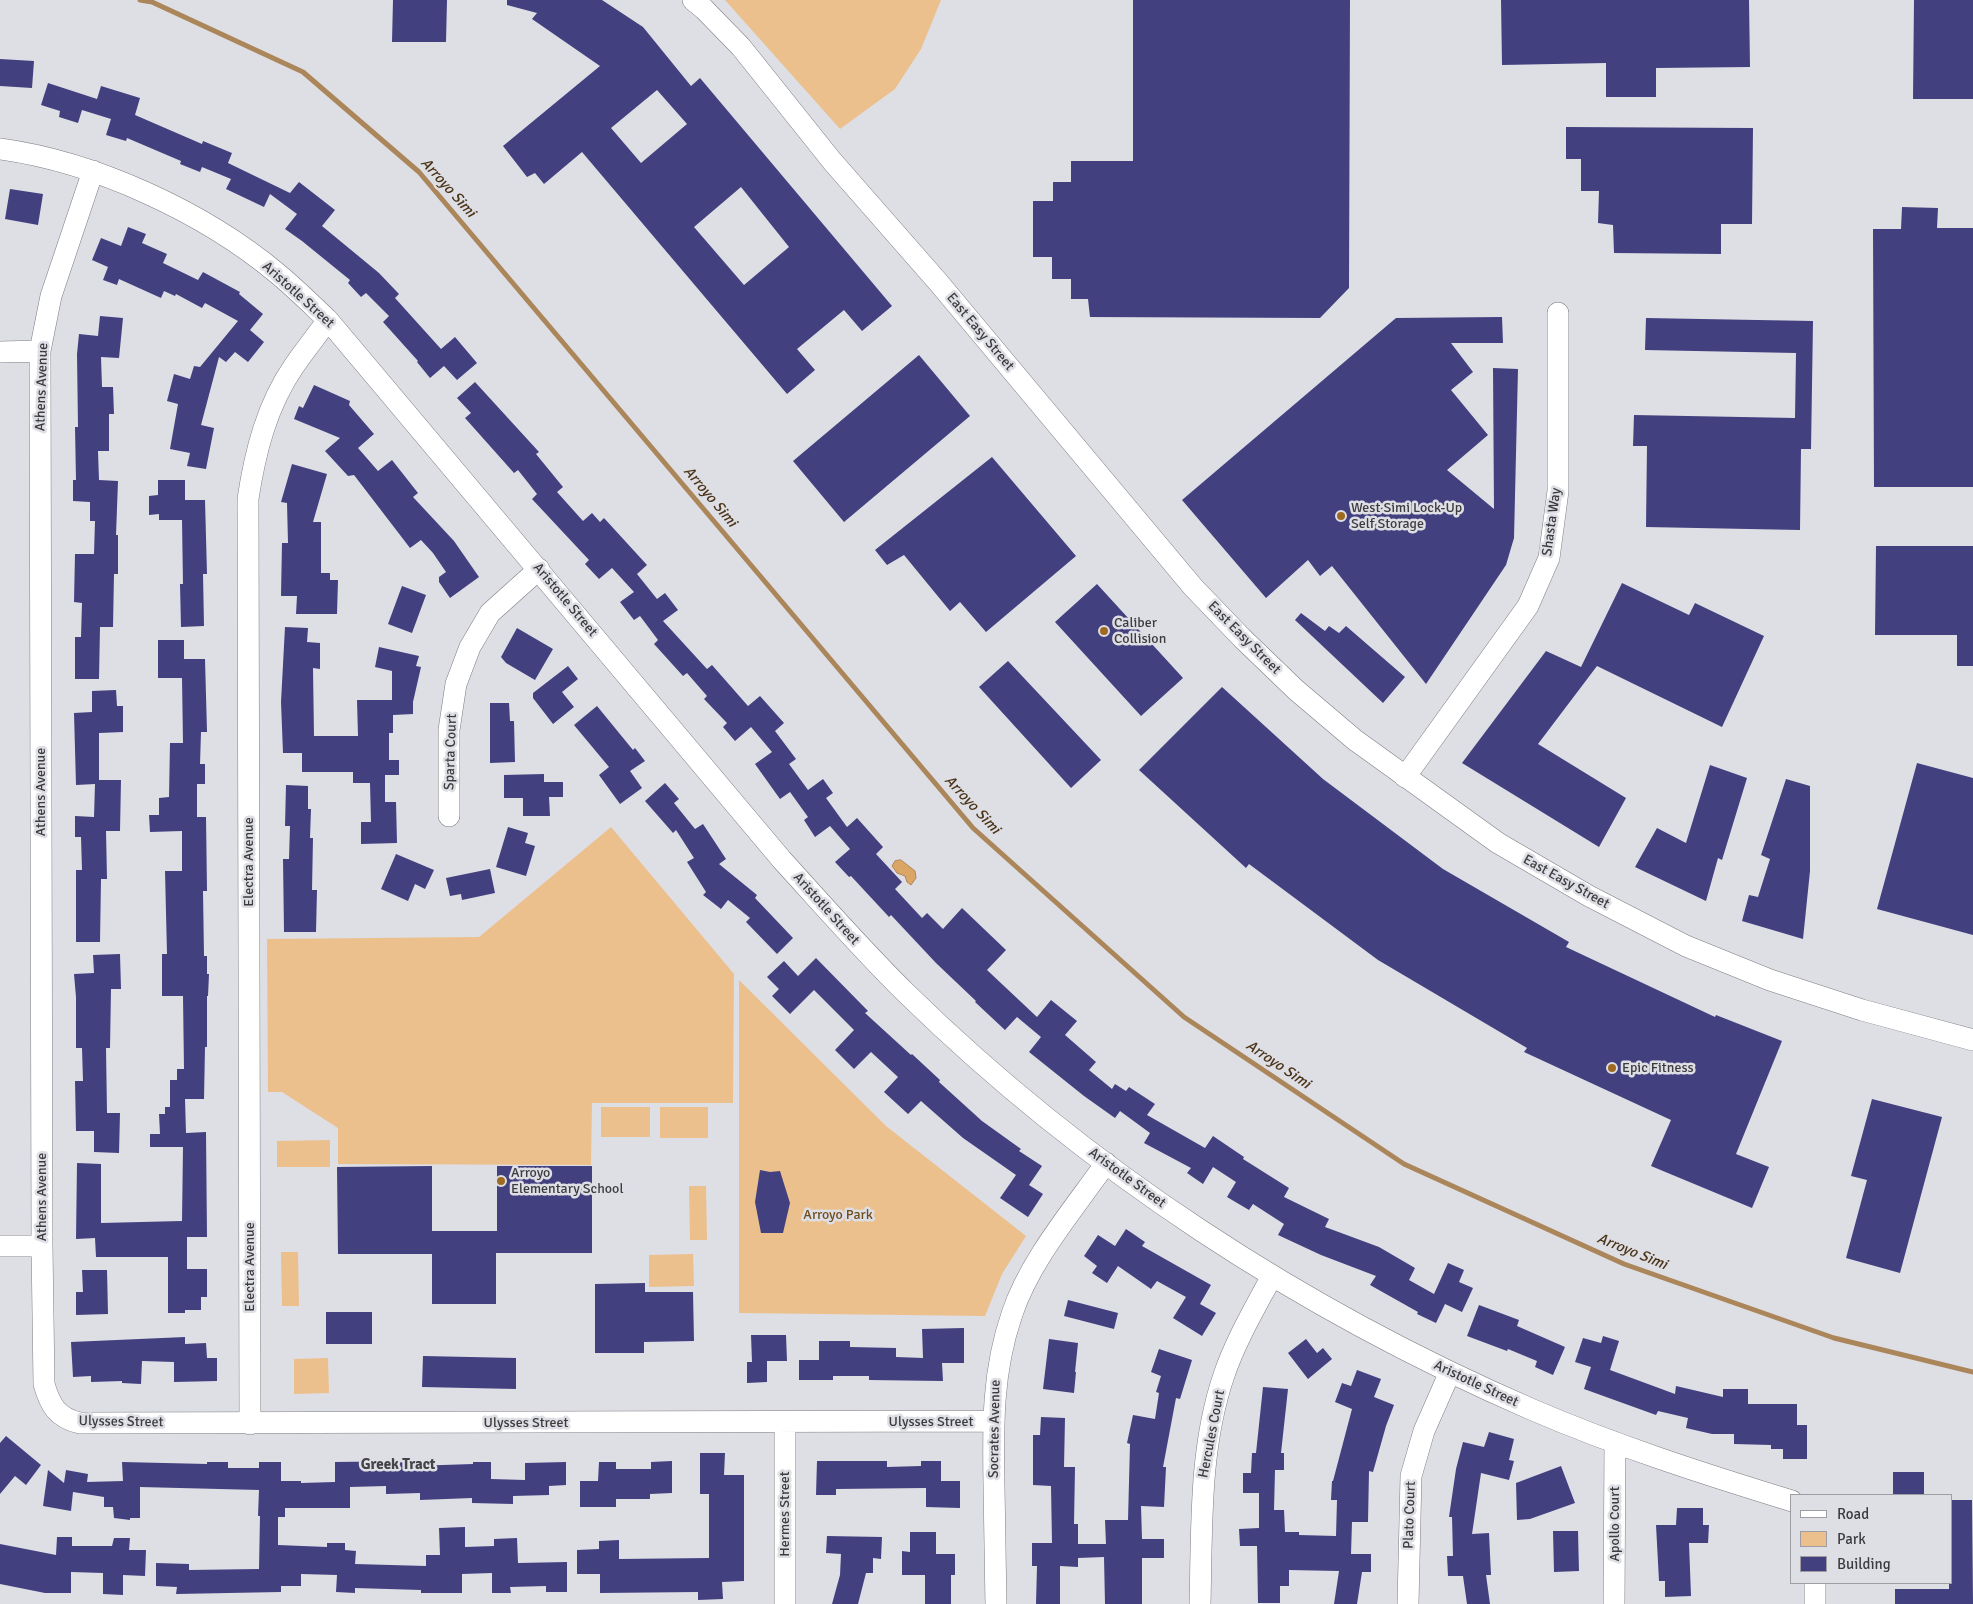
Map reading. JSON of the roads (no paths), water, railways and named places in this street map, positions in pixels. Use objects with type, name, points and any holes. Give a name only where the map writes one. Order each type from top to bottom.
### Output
[{"type":"street","name":"East Easy Street","points":[[693,0],[740,47],[832,161],[938,282],[1192,587],[1296,690],[1355,740],[1498,844],[1589,896],[1686,946],[1786,986],[1862,1010],[1973,1040]]},
{"type":"street","name":"Aristotle Street","points":[[0,149],[93,172],[158,198],[219,232],[277,273],[328,320],[782,860],[853,939],[908,994],[979,1060],[1042,1114],[1106,1163],[1190,1224],[1272,1276],[1366,1330],[1450,1372],[1534,1410],[1615,1443],[1790,1500]]},
{"type":"street","name":"Athens Avenue","points":[[61,1415],[49,1402],[44,1384],[40,351],[51,296],[93,172]]},
{"type":"street","name":"Shasta Way","points":[[1404,777],[1528,606],[1549,558],[1558,491],[1558,313]]},
{"type":"street","name":"Electra Avenue","points":[[250,1424],[248,499],[254,459],[270,411],[293,367],[328,320]]},
{"type":"street","points":[[0,352],[40,351]]},
{"type":"street","name":"Sparta Court","points":[[449,816],[449,730],[456,684],[470,647],[490,613],[539,569]]},
{"type":"street","name":"Socrates Avenue","points":[[996,1604],[993,1421],[996,1375],[1012,1314],[1041,1256],[1106,1163]]},
{"type":"street","points":[[0,1246],[42,1246]]},
{"type":"street","name":"Hercules Court","points":[[1200,1604],[1203,1474],[1213,1422],[1224,1375],[1244,1328],[1272,1276]]},
{"type":"street","name":"Plato Court","points":[[1408,1604],[1411,1476],[1424,1431],[1450,1372]]},
{"type":"street","name":"Ulysses Street","points":[[61,1415],[70,1421],[80,1423],[785,1423],[993,1421]]},
{"type":"street","name":"Hermes Street","points":[[785,1423],[785,1604]]},
{"type":"street","name":"Apollo Court","points":[[1614,1604],[1615,1443]]},
{"type":"street","points":[[1815,1584],[1815,1604]]},
{"type":"waterway","name":"Arroyo Simi","points":[[140,0],[152,2],[303,72],[419,172],[973,828],[1184,1017],[1404,1164],[1624,1264],[1834,1338],[1973,1372]]},
{"type":"place","name":"West Simi Lock-Up Self Storage","points":[[1341,516]]},
{"type":"place","name":"Caliber Collision","points":[[1104,631]]},
{"type":"place","name":"Epic Fitness","points":[[1612,1068]]},
{"type":"place","name":"Arroyo Elementary School","points":[[501,1181]]},
{"type":"district","name":"Greek Tract","points":[[398,1465]]},
{"type":"park label","name":"Arroyo Park","points":[[838,1215]]}]
